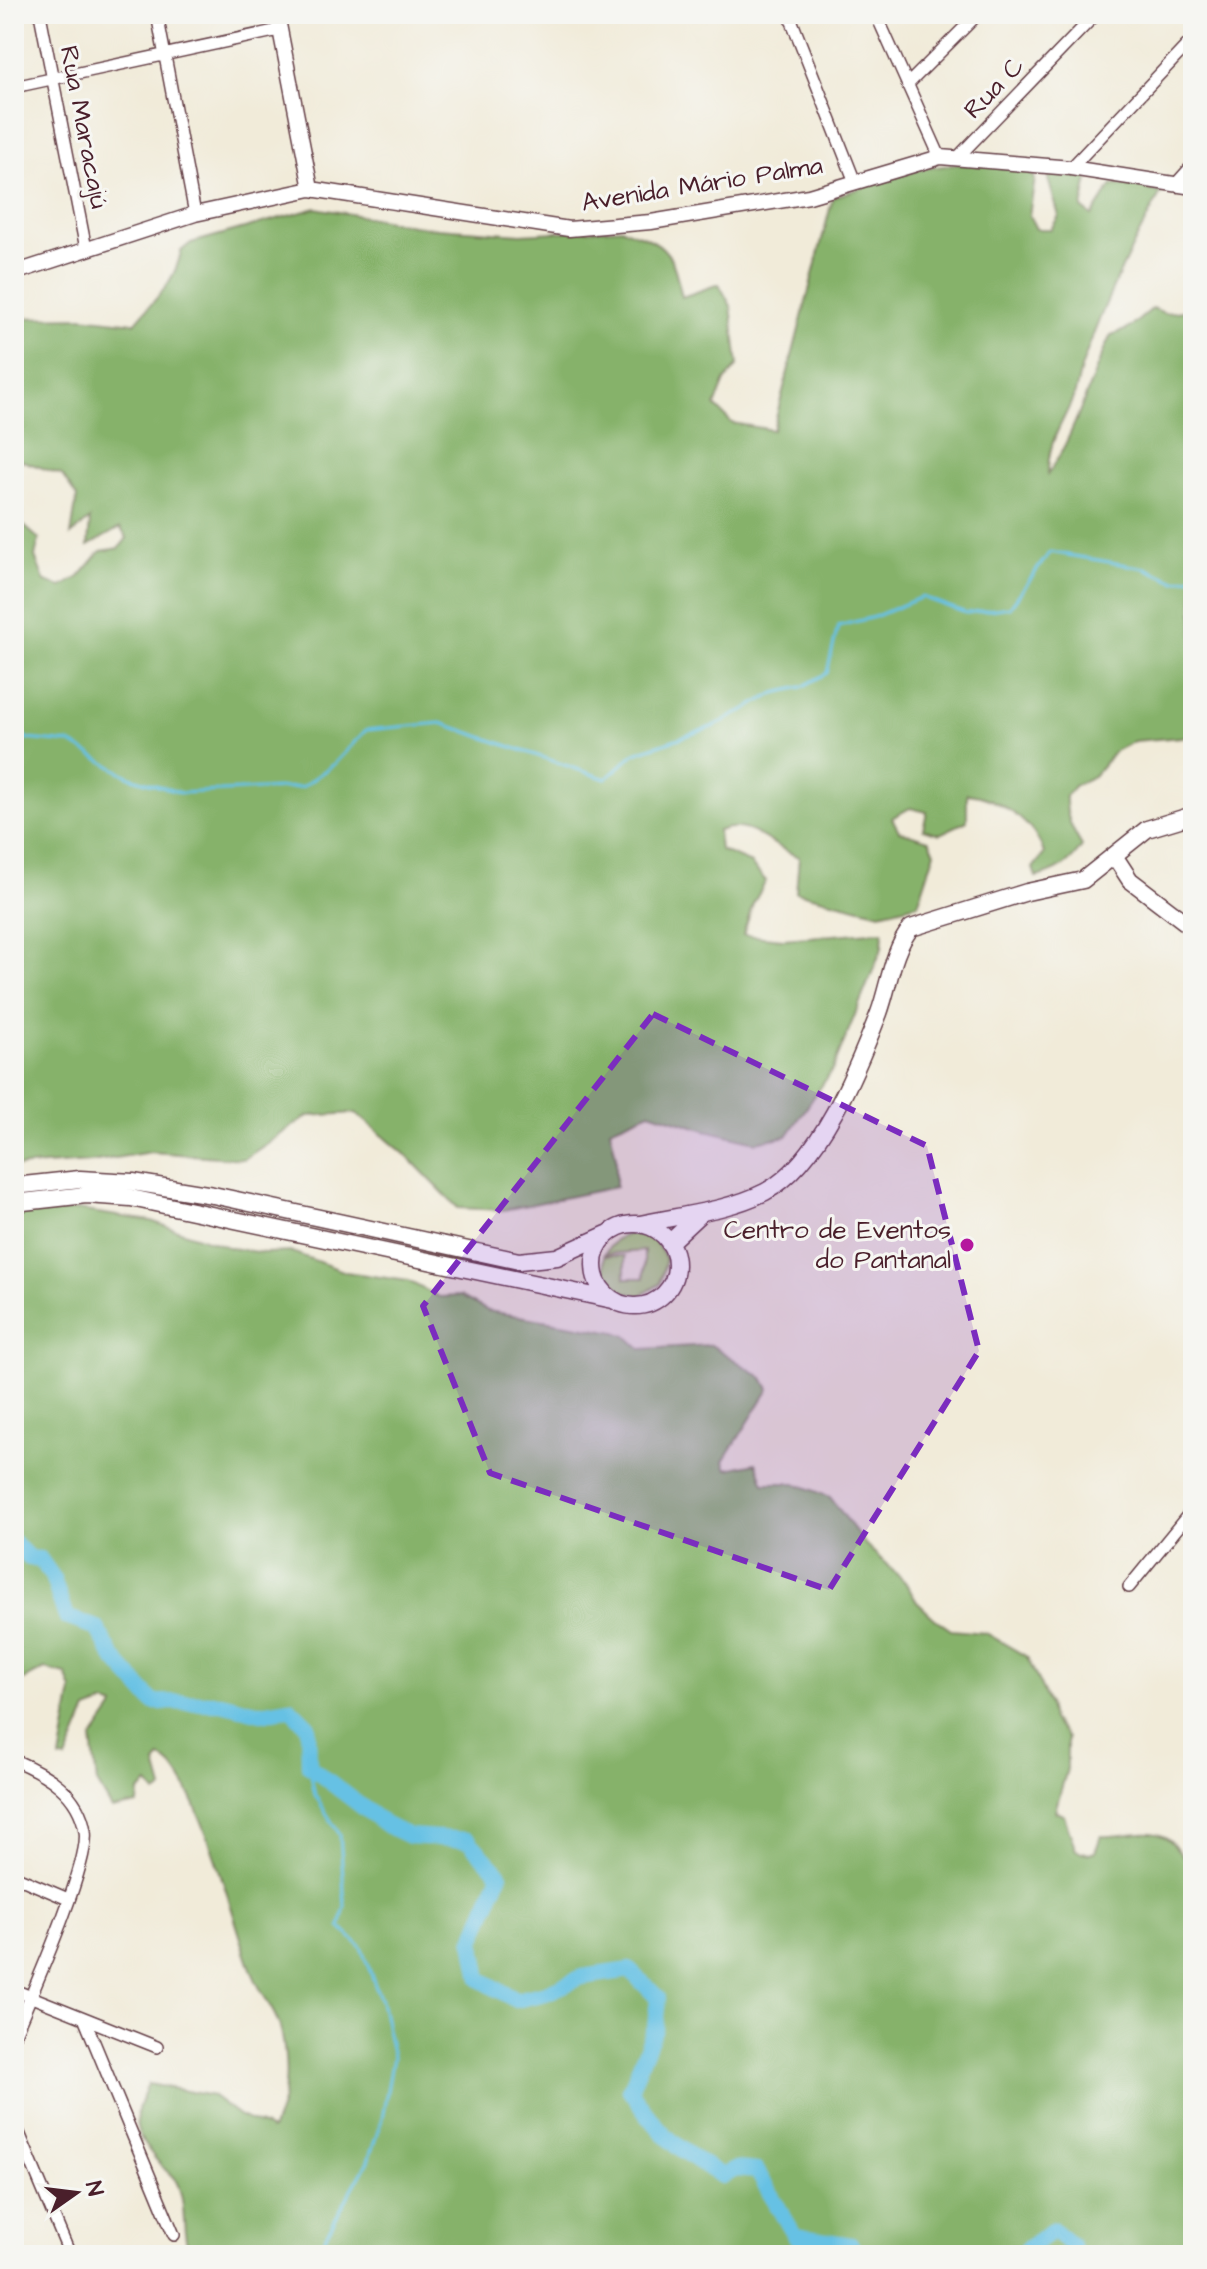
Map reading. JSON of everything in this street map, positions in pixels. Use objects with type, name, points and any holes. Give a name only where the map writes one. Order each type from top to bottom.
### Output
[{"type":"main road","points":[[1093,875],[1147,829],[1193,815]]},
{"type":"main road","points":[[1115,857],[1130,880],[1193,928]]},
{"type":"main road","points":[[14,1186],[80,1179],[133,1182],[213,1195],[519,1261],[557,1257],[624,1225],[705,1210],[766,1191],[789,1174],[811,1149],[853,1070],[879,1013],[902,938],[911,928],[944,915],[1093,875],[1130,880]]},
{"type":"main road","points":[[14,1203],[86,1195],[131,1198],[642,1305],[666,1292],[676,1266],[669,1243],[659,1231],[640,1224]]},
{"type":"main road","points":[[669,1243],[705,1210]]},
{"type":"main road","points":[[607,1234],[597,1250],[594,1269],[600,1286],[613,1300]]},
{"type":"street","name":"Rua Maracajú","points":[[40,14],[86,249]]},
{"type":"street","points":[[157,14],[195,214]]},
{"type":"street","points":[[14,273],[195,214],[311,189],[277,14]]},
{"type":"street","points":[[789,14],[855,182]]},
{"type":"street","name":"Rua C","points":[[876,14],[940,157]]},
{"type":"street","points":[[908,84],[978,14]]},
{"type":"street","name":"Rua C","points":[[957,158],[1096,14]]},
{"type":"street","points":[[14,87],[165,57],[279,30]]},
{"type":"street","points":[[1071,168],[1193,39]]},
{"type":"street","name":"Avenida Mário Palma","points":[[311,189],[569,229],[732,210],[809,196],[940,157],[1071,168],[1193,187]]},
{"type":"street","points":[[1176,184],[1193,165]]},
{"type":"street","points":[[1129,1587],[1193,1509]]},
{"type":"street","points":[[14,1760],[47,1776],[63,1789],[83,1822],[85,1849],[14,2036]]},
{"type":"street","points":[[14,1876],[68,1899]]},
{"type":"street","points":[[14,1990],[157,2047]]},
{"type":"street","points":[[84,2018],[174,2235]]},
{"type":"street","points":[[14,2121],[70,2255]]},
{"type":"highlighted area","points":[[653,1014],[927,1146],[979,1351],[829,1590],[490,1473],[423,1306]]},
{"type":"green space","points":[[958,164],[1029,169],[1035,179],[1029,215],[1036,229],[1051,229],[1059,216],[1048,179],[1053,171],[1089,174],[1082,208],[1092,216],[1112,185],[1135,186],[1161,193],[1099,319],[1075,393],[1053,441],[1048,474],[1074,425],[1111,335],[1128,329],[1153,308],[1164,313],[1193,310],[1193,736],[1134,741],[1115,751],[1094,776],[1075,785],[1066,796],[1067,810],[1082,846],[1063,866],[1044,875],[1036,877],[1033,868],[1044,854],[1033,832],[1014,814],[991,800],[967,794],[967,821],[940,834],[923,829],[927,812],[910,808],[892,818],[899,831],[929,840],[935,852],[918,904],[880,913],[796,892],[799,857],[750,831],[729,828],[718,831],[720,850],[749,862],[766,881],[753,904],[743,935],[783,939],[883,931],[882,948],[833,1069],[787,1136],[756,1142],[650,1112],[610,1129],[616,1156],[616,1187],[504,1210],[458,1208],[407,1156],[356,1113],[308,1116],[244,1159],[151,1152],[91,1162],[14,1167],[14,484],[21,500],[22,524],[39,539],[35,557],[45,582],[61,587],[79,577],[101,551],[119,548],[127,538],[120,528],[88,546],[90,519],[71,535],[77,497],[62,475],[20,460],[14,452],[14,318],[82,317],[135,323],[169,282],[181,251],[191,243],[316,208],[424,227],[521,234],[623,228],[653,241],[666,252],[674,265],[682,297],[719,284],[731,306],[738,365],[725,381],[715,406],[732,423],[773,430],[833,197],[921,169]]},
{"type":"green space","points":[[78,1210],[151,1221],[231,1248],[264,1253],[292,1252],[346,1272],[408,1281],[439,1297],[460,1296],[488,1311],[616,1332],[627,1336],[641,1349],[711,1345],[763,1378],[769,1389],[724,1461],[727,1469],[756,1463],[764,1483],[795,1483],[830,1497],[866,1545],[905,1582],[917,1602],[934,1618],[951,1630],[986,1633],[1027,1657],[1049,1704],[1052,1720],[1067,1738],[1067,1769],[1055,1811],[1064,1816],[1076,1850],[1089,1854],[1095,1852],[1101,1836],[1150,1833],[1165,1837],[1184,1857],[1193,1861],[1193,2255],[190,2255],[180,2190],[143,2142],[137,2125],[139,2108],[148,2084],[213,2096],[240,2116],[271,2130],[284,2096],[284,2048],[277,2019],[253,1974],[201,1821],[174,1769],[160,1758],[156,1764],[163,1789],[156,1794],[148,1784],[139,1792],[138,1804],[112,1809],[97,1783],[92,1739],[115,1706],[106,1703],[87,1710],[66,1760],[60,1759],[72,1690],[66,1674],[45,1669],[14,1685],[14,1213]]},
{"type":"green space","points":[[631,1233],[654,1239],[666,1259],[660,1284],[640,1296],[615,1290],[604,1274],[604,1256],[625,1256],[625,1278],[644,1278],[644,1251],[604,1254],[616,1239]]},
{"type":"waterway","points":[[14,723],[27,739],[70,743],[130,777],[181,793],[302,787],[334,764],[366,730],[441,723],[606,779],[635,753],[715,726],[775,693],[802,687],[827,673],[838,626],[874,617],[922,597],[966,613],[1010,607],[1050,552],[1145,568],[1175,581],[1193,577]]},
{"type":"waterway","points":[[14,1543],[29,1558],[40,1559],[52,1576],[66,1617],[97,1628],[113,1657],[153,1702],[221,1703],[261,1713],[290,1708],[308,1726],[309,1766],[386,1825],[409,1836],[468,1840],[500,1874],[473,1941],[480,1979],[516,2000],[546,1993],[582,1977],[630,1970],[658,1998],[655,2028],[630,2090],[651,2118],[680,2148],[722,2176],[736,2169],[757,2171],[795,2236],[851,2245],[856,2255]]},
{"type":"waterway","points":[[309,1766],[315,1795],[340,1835],[345,1906],[340,1927],[361,1947],[381,2001],[393,2057],[382,2119],[368,2161],[315,2255]]},
{"type":"waterway","points":[[1025,2255],[1027,2249],[1053,2230],[1072,2246],[1072,2255]]},
{"type":"place","name":"Centro de Eventos do Pantanal","points":[[967,1245]]}]
